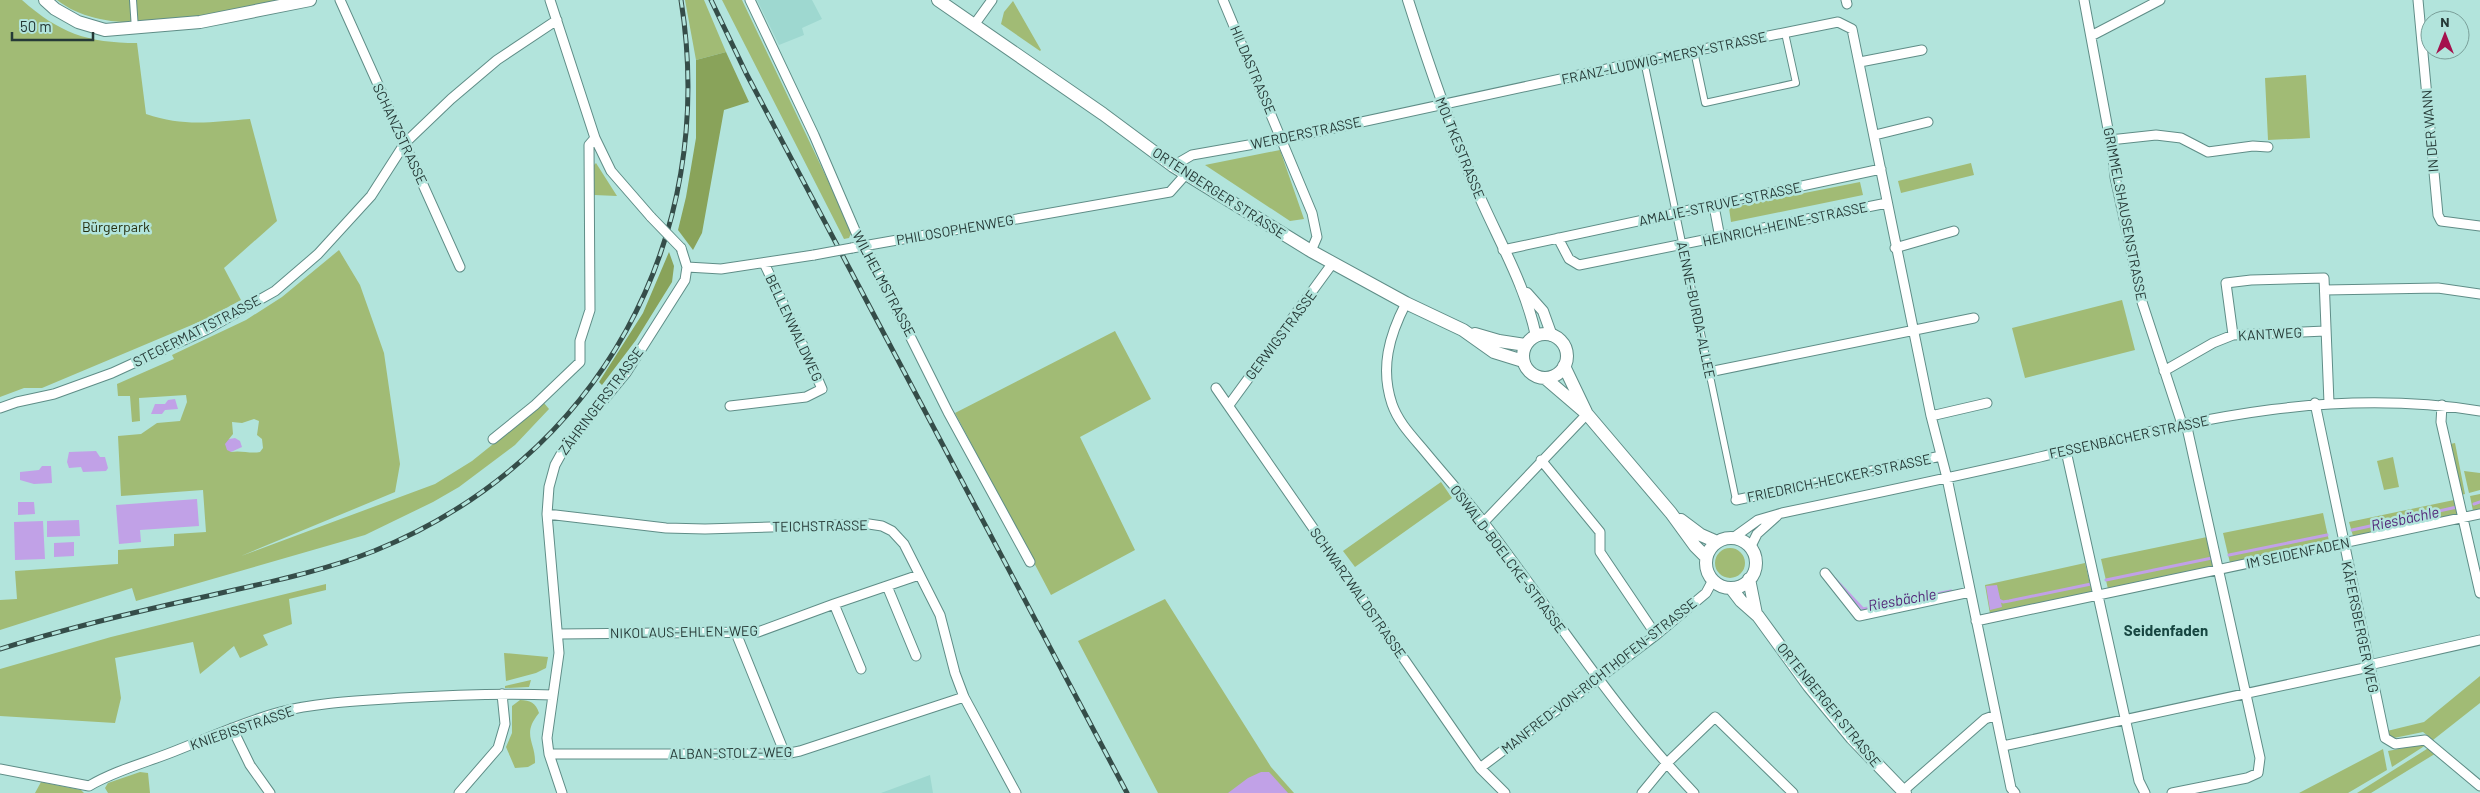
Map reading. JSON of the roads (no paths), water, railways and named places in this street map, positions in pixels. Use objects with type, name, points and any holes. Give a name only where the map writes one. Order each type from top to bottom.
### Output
[{"type":"main road","points":[[45,0],[55,9],[78,22],[105,30],[135,29],[200,22],[310,0]]},
{"type":"main road","name":"ORTENBERGER STRASSE","points":[[938,0],[1103,114],[1173,166],[1332,264],[1462,330],[1494,352],[1523,360]]},
{"type":"main road","name":"ORTENBERGER STRASSE","points":[[1462,330],[1499,341],[1526,345]]},
{"type":"main road","points":[[1587,414],[1564,366],[1565,348],[1558,339],[1552,336],[1536,336],[1526,345],[1523,360],[1531,374],[1545,378],[1587,414],[1706,557]]},
{"type":"main road","points":[[1545,378],[1557,375],[1564,366]]},
{"type":"main road","points":[[1671,513],[1701,535],[1717,542]]},
{"type":"main road","points":[[1733,538],[1744,542],[1750,548],[1754,554],[1756,566],[1749,580],[1741,586],[1731,588],[1721,586],[1713,580],[1706,570],[1706,557],[1710,549],[1717,542],[1733,538]]},
{"type":"main road","name":"ORTENBERGER STRASSE","points":[[1749,580],[1756,614]]},
{"type":"main road","name":"ORTENBERGER STRASSE","points":[[1731,588],[1741,601],[1756,614],[1809,686],[1846,731],[1904,792]]},
{"type":"street","points":[[133,0],[135,29]]},
{"type":"street","name":"SCHANZSTRASSE","points":[[340,0],[460,267]]},
{"type":"street","points":[[550,0],[595,138],[611,171],[681,248],[687,267]]},
{"type":"street","name":"WILHELMSTRASSE","points":[[750,0],[814,135],[857,235],[865,246],[948,412],[1030,562]]},
{"type":"street","points":[[974,25],[992,0]]},
{"type":"street","name":"HILDASTRASSE","points":[[1224,0],[1283,139],[1316,225],[1317,237],[1311,251]]},
{"type":"street","name":"MOLTKESTRASSE","points":[[1408,0],[1442,105],[1503,250],[1524,291],[1536,336]]},
{"type":"street","name":"GRIMMELSHAUSENSTRASSE","points":[[2084,0],[2092,36],[2115,177],[2142,302],[2164,371],[2184,424]]},
{"type":"street","points":[[2092,36],[2160,0]]},
{"type":"street","name":"IN DER WANN","points":[[2418,0],[2438,215],[2441,221],[2480,226]]},
{"type":"street","name":"STEGERMATTSTRASSE","points":[[0,408],[17,402],[54,394],[112,373],[206,330],[276,291],[318,254],[371,196],[405,143],[451,99],[497,60],[557,20]]},
{"type":"street","name":"FRANZ-LUDWIG-MERSY-STRASSE","points":[[1442,105],[1644,61],[1838,22],[1852,29],[1931,416],[1947,478],[2011,788],[2015,793]]},
{"type":"street","points":[[1694,51],[1706,103],[1796,83],[1785,33]]},
{"type":"street","points":[[1860,62],[1922,50]]},
{"type":"street","name":"AENNE-BURDA-ALLEE","points":[[1644,61],[1736,500]]},
{"type":"street","name":"WERDERSTRASSE","points":[[1173,166],[1192,155],[1283,139],[1442,105]]},
{"type":"street","points":[[1875,135],[1928,122]]},
{"type":"street","points":[[2110,140],[2156,135],[2181,138],[2208,152],[2253,146],[2268,147]]},
{"type":"street","points":[[493,439],[535,406],[580,362],[580,341],[590,310],[589,145],[595,138]]},
{"type":"street","name":"AMALIE-STRUVE-STRASSE","points":[[1503,250],[1881,169]]},
{"type":"street","name":"PHILOSOPHENWEG","points":[[687,267],[721,269],[814,255],[1170,192],[1186,174]]},
{"type":"street","name":"HEINRICH-HEINE-STRASSE","points":[[1683,246],[1887,203]]},
{"type":"street","points":[[1714,206],[1720,238]]},
{"type":"street","points":[[1896,248],[1954,231]]},
{"type":"street","points":[[1558,238],[1569,259],[1579,265],[1683,246]]},
{"type":"street","name":"BELLENWALDWEG","points":[[730,406],[806,397],[818,393],[822,389],[764,262]]},
{"type":"street","name":"GERWIGSTRASSE","points":[[1228,404],[1332,264]]},
{"type":"street","name":"ZÄHRINGERSTRASSE","points":[[562,793],[549,754],[547,738],[558,671],[558,634],[547,514],[549,487],[555,464],[565,447],[626,373],[685,280],[687,267]]},
{"type":"street","points":[[2234,335],[2226,283],[2251,280],[2324,278],[2329,403]]},
{"type":"street","points":[[2325,290],[2438,288],[2480,294]]},
{"type":"street","name":"MOLTKESTRASSE","points":[[1524,291],[1542,311],[1552,336]]},
{"type":"street","name":"OSWALD-BOELCKE-STRASSE","points":[[1406,303],[1395,324],[1386,360],[1386,377],[1392,405],[1406,428],[1484,522],[1597,678],[1666,764],[1694,793]]},
{"type":"street","points":[[1709,372],[1974,318]]},
{"type":"street","name":"KANTWEG","points":[[2164,371],[2213,343],[2234,335],[2325,331]]},
{"type":"street","name":"SCHWARZWALDSTRASSE","points":[[1216,388],[1480,768],[1505,793]]},
{"type":"street","name":"FESSENBACHER STRASSE","points":[[1733,538],[1758,520],[1782,513],[2184,424],[2261,410],[2329,403],[2400,402],[2442,405],[2480,411]]},
{"type":"street","points":[[1931,416],[1987,403]]},
{"type":"street","name":"KÄFERSBERGER WEG","points":[[2315,404],[2342,544],[2384,738],[2395,744],[2425,740],[2480,786]]},
{"type":"street","points":[[2442,405],[2441,422],[2480,593]]},
{"type":"street","points":[[1484,522],[1541,460],[1587,414]]},
{"type":"street","points":[[2172,793],[2247,778],[2258,772],[2260,758],[2220,570],[2184,424]]},
{"type":"street","points":[[2066,450],[2139,781],[2145,793]]},
{"type":"street","name":"FRIEDRICH-HECKER-STRASSE","points":[[1736,500],[1941,456]]},
{"type":"street","points":[[1541,460],[1600,532],[1600,552],[1656,635]]},
{"type":"street","name":"FESSENBACHER STRASSE","points":[[1750,548],[1757,534],[1782,513]]},
{"type":"street","name":"TEICHSTRASSE","points":[[547,514],[666,528],[705,529],[869,524],[882,526],[892,531],[904,544],[940,615],[955,673],[964,697],[1016,793]]},
{"type":"street","name":"IM SEIDENFADEN","points":[[1976,621],[2480,514]]},
{"type":"street","points":[[1825,573],[1859,616],[1970,592]]},
{"type":"street","name":"NIKOLAUS-EHLEN-WEG","points":[[558,634],[758,632],[920,575]]},
{"type":"street","name":"MANFRED-VON-RICHTHOFEN-STRASSE","points":[[1480,768],[1656,635],[1706,594],[1713,580]]},
{"type":"street","points":[[887,586],[916,656]]},
{"type":"street","points":[[834,604],[861,668]]},
{"type":"street","points":[[736,633],[785,754]]},
{"type":"street","points":[[2003,746],[2480,640]]},
{"type":"street","points":[[459,793],[498,748],[505,724],[502,694]]},
{"type":"street","name":"KNIEBISSTRASSE","points":[[0,769],[91,789],[111,773],[280,712],[367,700],[502,694],[553,696]]},
{"type":"street","name":"ALBAN-STOLZ-WEG","points":[[549,754],[785,754],[800,751],[964,697]]},
{"type":"street","points":[[1904,792],[1985,719],[1996,715]]},
{"type":"street","points":[[1642,793],[1666,764],[1715,717],[1793,793]]},
{"type":"street","points":[[232,728],[250,765],[270,793]]},
{"type":"waterway","name":"Riesbächle","points":[[2474,504],[2480,502]]},
{"type":"waterway","name":"Riesbächle","points":[[2352,530],[2457,507]]},
{"type":"waterway","name":"Riesbächle","points":[[2229,555],[2327,535]]},
{"type":"waterway","name":"Riesbächle","points":[[2106,580],[2212,558]]},
{"type":"waterway","name":"Riesbächle","points":[[1835,579],[1863,609],[1951,591]]},
{"type":"waterway","name":"Riesbächle","points":[[1997,599],[2003,602],[2091,584]]},
{"type":"railway","points":[[0,649],[103,620],[334,565],[374,551],[453,511],[522,460],[580,399],[626,331],[660,255],[681,174],[688,88],[681,0]]},
{"type":"railway","points":[[711,0],[746,73],[1127,793]]},
{"type":"district","name":"Seidenfaden","points":[[2166,631]]},
{"type":"park label","name":"Bürgerpark","points":[[116,227]]}]
